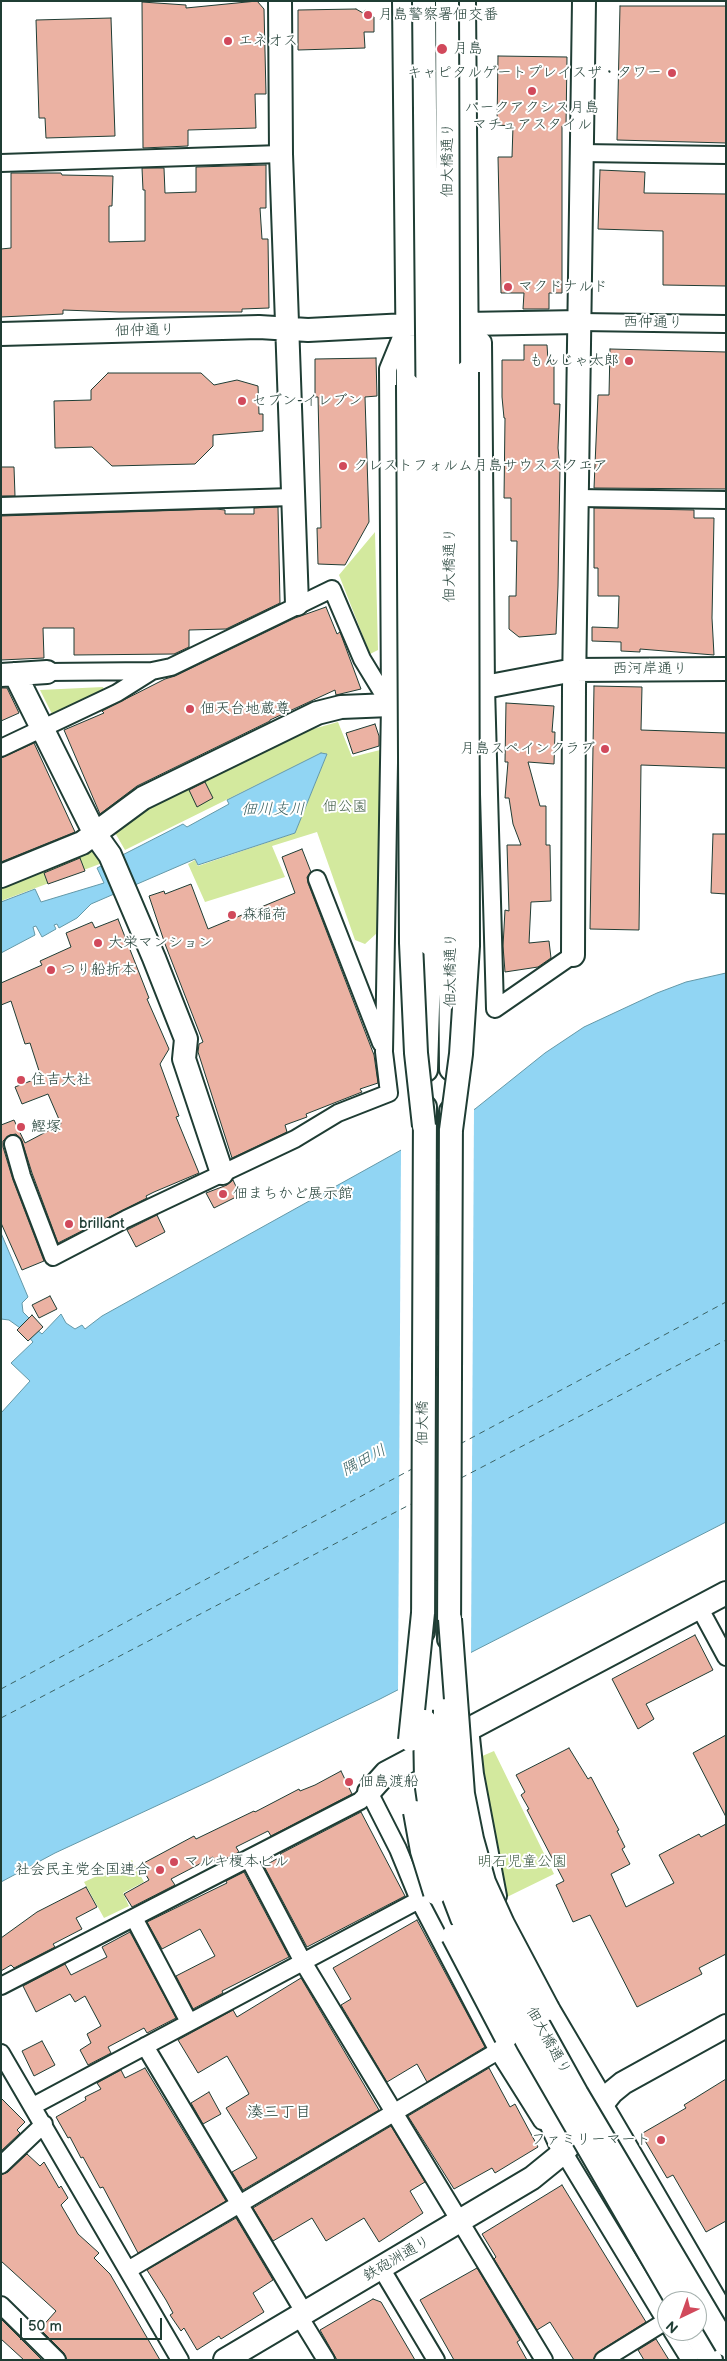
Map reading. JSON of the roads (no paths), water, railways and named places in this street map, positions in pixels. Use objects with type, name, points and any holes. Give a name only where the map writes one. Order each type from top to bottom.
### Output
[{"type":"main road","points":[[280,1],[282,154],[297,604]]},
{"type":"main road","points":[[404,1],[411,943],[416,1053],[424,1126]]},
{"type":"main road","name":"佃大橋通り","points":[[424,1],[431,771],[430,944],[424,1126]]},
{"type":"main road","name":"佃大橋通り","points":[[447,1],[451,1130]]},
{"type":"main road","points":[[451,1130],[461,1054],[468,946],[467,325],[464,1]]},
{"type":"main road","points":[[574,955],[574,670],[584,1]]},
{"type":"main road","name":"佃仲通り","points":[[1,334],[289,328],[351,329],[407,325],[580,322]]},
{"type":"main road","name":"西河岸通り","points":[[1,876],[82,843],[143,798],[317,713],[341,707],[390,705],[574,670],[726,669]]},
{"type":"main road","points":[[47,672],[8,674],[42,729],[95,834],[110,855],[186,1039],[184,1059],[222,1173]]},
{"type":"main road","name":"佃大橋","points":[[424,1126],[423,1613],[425,1721]]},
{"type":"main road","name":"佃大橋","points":[[445,1710],[450,1619],[451,1130]]},
{"type":"main road","points":[[369,1792],[386,1773],[726,1593]]},
{"type":"main road","points":[[423,1613],[410,1736],[417,1826],[430,1876],[448,1924],[502,2044],[537,2092],[564,2152]]},
{"type":"main road","points":[[450,1619],[463,1794],[472,1839],[484,1882],[503,1924],[548,2009],[603,2102]]},
{"type":"main road","name":"佃大橋通り","points":[[445,1710],[444,1774],[450,1820],[462,1866],[479,1910],[511,1975],[577,2094],[726,2346]]},
{"type":"main road","name":"佃大橋通り","points":[[425,1721],[426,1781],[432,1823],[444,1870],[462,1918],[532,2051],[671,2291]]},
{"type":"main road","name":"鉄砲洲通り","points":[[225,2360],[532,2178],[564,2152],[612,2092],[624,2083],[726,2026]]},
{"type":"main road","points":[[700,2341],[711,2360]]},
{"type":"street","points":[[582,153],[726,155]]},
{"type":"street","points":[[1,163],[282,154]]},
{"type":"street","name":"西仲通り","points":[[580,322],[726,324]]},
{"type":"street","points":[[13,1144],[22,1176],[53,1257],[126,1219],[295,1139],[338,1113],[389,1093],[384,1052],[390,705],[388,369],[407,325]]},
{"type":"street","points":[[467,325],[483,342],[486,687],[495,1009],[574,955]]},
{"type":"street","points":[[1,506],[292,497]]},
{"type":"street","points":[[577,498],[726,500]]},
{"type":"street","points":[[47,672],[152,671],[171,667],[332,588],[362,659],[390,705]]},
{"type":"street","points":[[1,748],[117,693],[152,671]]},
{"type":"street","points":[[317,879],[384,1052]]},
{"type":"street","points":[[699,1607],[726,1657]]},
{"type":"street","points":[[470,1728],[475,1774],[497,1894],[593,2069],[603,2102],[726,2313]]},
{"type":"street","points":[[1,1986],[360,1801],[369,1792],[398,1849],[420,1900],[502,2044],[395,2112],[128,2270]]},
{"type":"street","points":[[249,1859],[303,1962],[544,2360]]},
{"type":"street","points":[[33,2106],[420,1900]]},
{"type":"street","points":[[134,1918],[189,2022]]},
{"type":"street","points":[[145,2046],[239,2204],[326,2360]]},
{"type":"street","points":[[1,2053],[180,2360]]},
{"type":"street","points":[[2,2163],[44,2124]]},
{"type":"street","points":[[564,2152],[657,2307]]},
{"type":"street","points":[[381,2268],[436,2360]]},
{"type":"street","points":[[1,2305],[57,2360]]},
{"type":"street","points":[[603,2360],[657,2331]]},
{"type":"street","points":[[678,2341],[690,2360]]},
{"type":"water","name":"佃川支川","points":[[321,753],[327,754],[295,833],[198,865],[195,859],[91,904],[77,918],[59,928],[57,924],[54,925],[56,929],[42,937],[36,926],[33,927],[35,935],[1,953],[1,902],[35,889],[41,902],[104,883],[97,868],[183,824],[187,827],[229,804],[227,800]]},
{"type":"water","name":"隅田川","points":[[726,973],[726,1522],[380,1699],[55,1853],[1,1882],[1,1413],[30,1381],[11,1363],[33,1342],[28,1336],[36,1329],[42,1334],[61,1314],[66,1323],[75,1329],[82,1325],[85,1329],[102,1316],[475,1109],[545,1053],[584,1027],[657,993],[686,982]]},
{"type":"water","points":[[1,1233],[28,1297],[22,1303],[23,1312],[32,1321],[23,1330],[9,1320],[1,1319]]},
{"type":"place","name":"月島警察署佃交番","points":[[368,15]]},
{"type":"place","name":"エネオス","points":[[228,41]]},
{"type":"place","name":"月島","points":[[442,49]]},
{"type":"place","name":"キャピタルゲートプレイスザ・タワー","points":[[672,73]]},
{"type":"place","name":"パークアクシス月島 マチュアスタイル","points":[[532,91]]},
{"type":"place","name":"マクドナルド","points":[[508,287]]},
{"type":"place","name":"もんじゃ太郎","points":[[629,361]]},
{"type":"place","name":"セブン-イレブン","points":[[242,401]]},
{"type":"place","name":"クレストフォルム月島サウススクエア","points":[[343,466]]},
{"type":"place","name":"佃天台地蔵尊","points":[[190,709]]},
{"type":"place","name":"月島スペインクラブ","points":[[605,749]]},
{"type":"place","name":"森稲荷","points":[[232,915]]},
{"type":"place","name":"大栄マンション","points":[[98,943]]},
{"type":"place","name":"つり船折本","points":[[51,970]]},
{"type":"place","name":"住吉大社","points":[[21,1080]]},
{"type":"place","name":"鰹塚","points":[[21,1127]]},
{"type":"place","name":"佃まちかど展示館","points":[[223,1194]]},
{"type":"place","name":"brillant","points":[[69,1224]]},
{"type":"place","name":"佃島渡船","points":[[349,1782]]},
{"type":"place","name":"マルキ榎本ビル","points":[[174,1862]]},
{"type":"place","name":"社会民主党全国連合","points":[[160,1870]]},
{"type":"place","name":"ファミリーマート","points":[[661,2140]]},
{"type":"district","name":"湊三丁目","points":[[279,2113]]},
{"type":"park label","name":"佃公園","points":[[345,807]]},
{"type":"park label","name":"明石児童公園","points":[[522,1862]]}]
